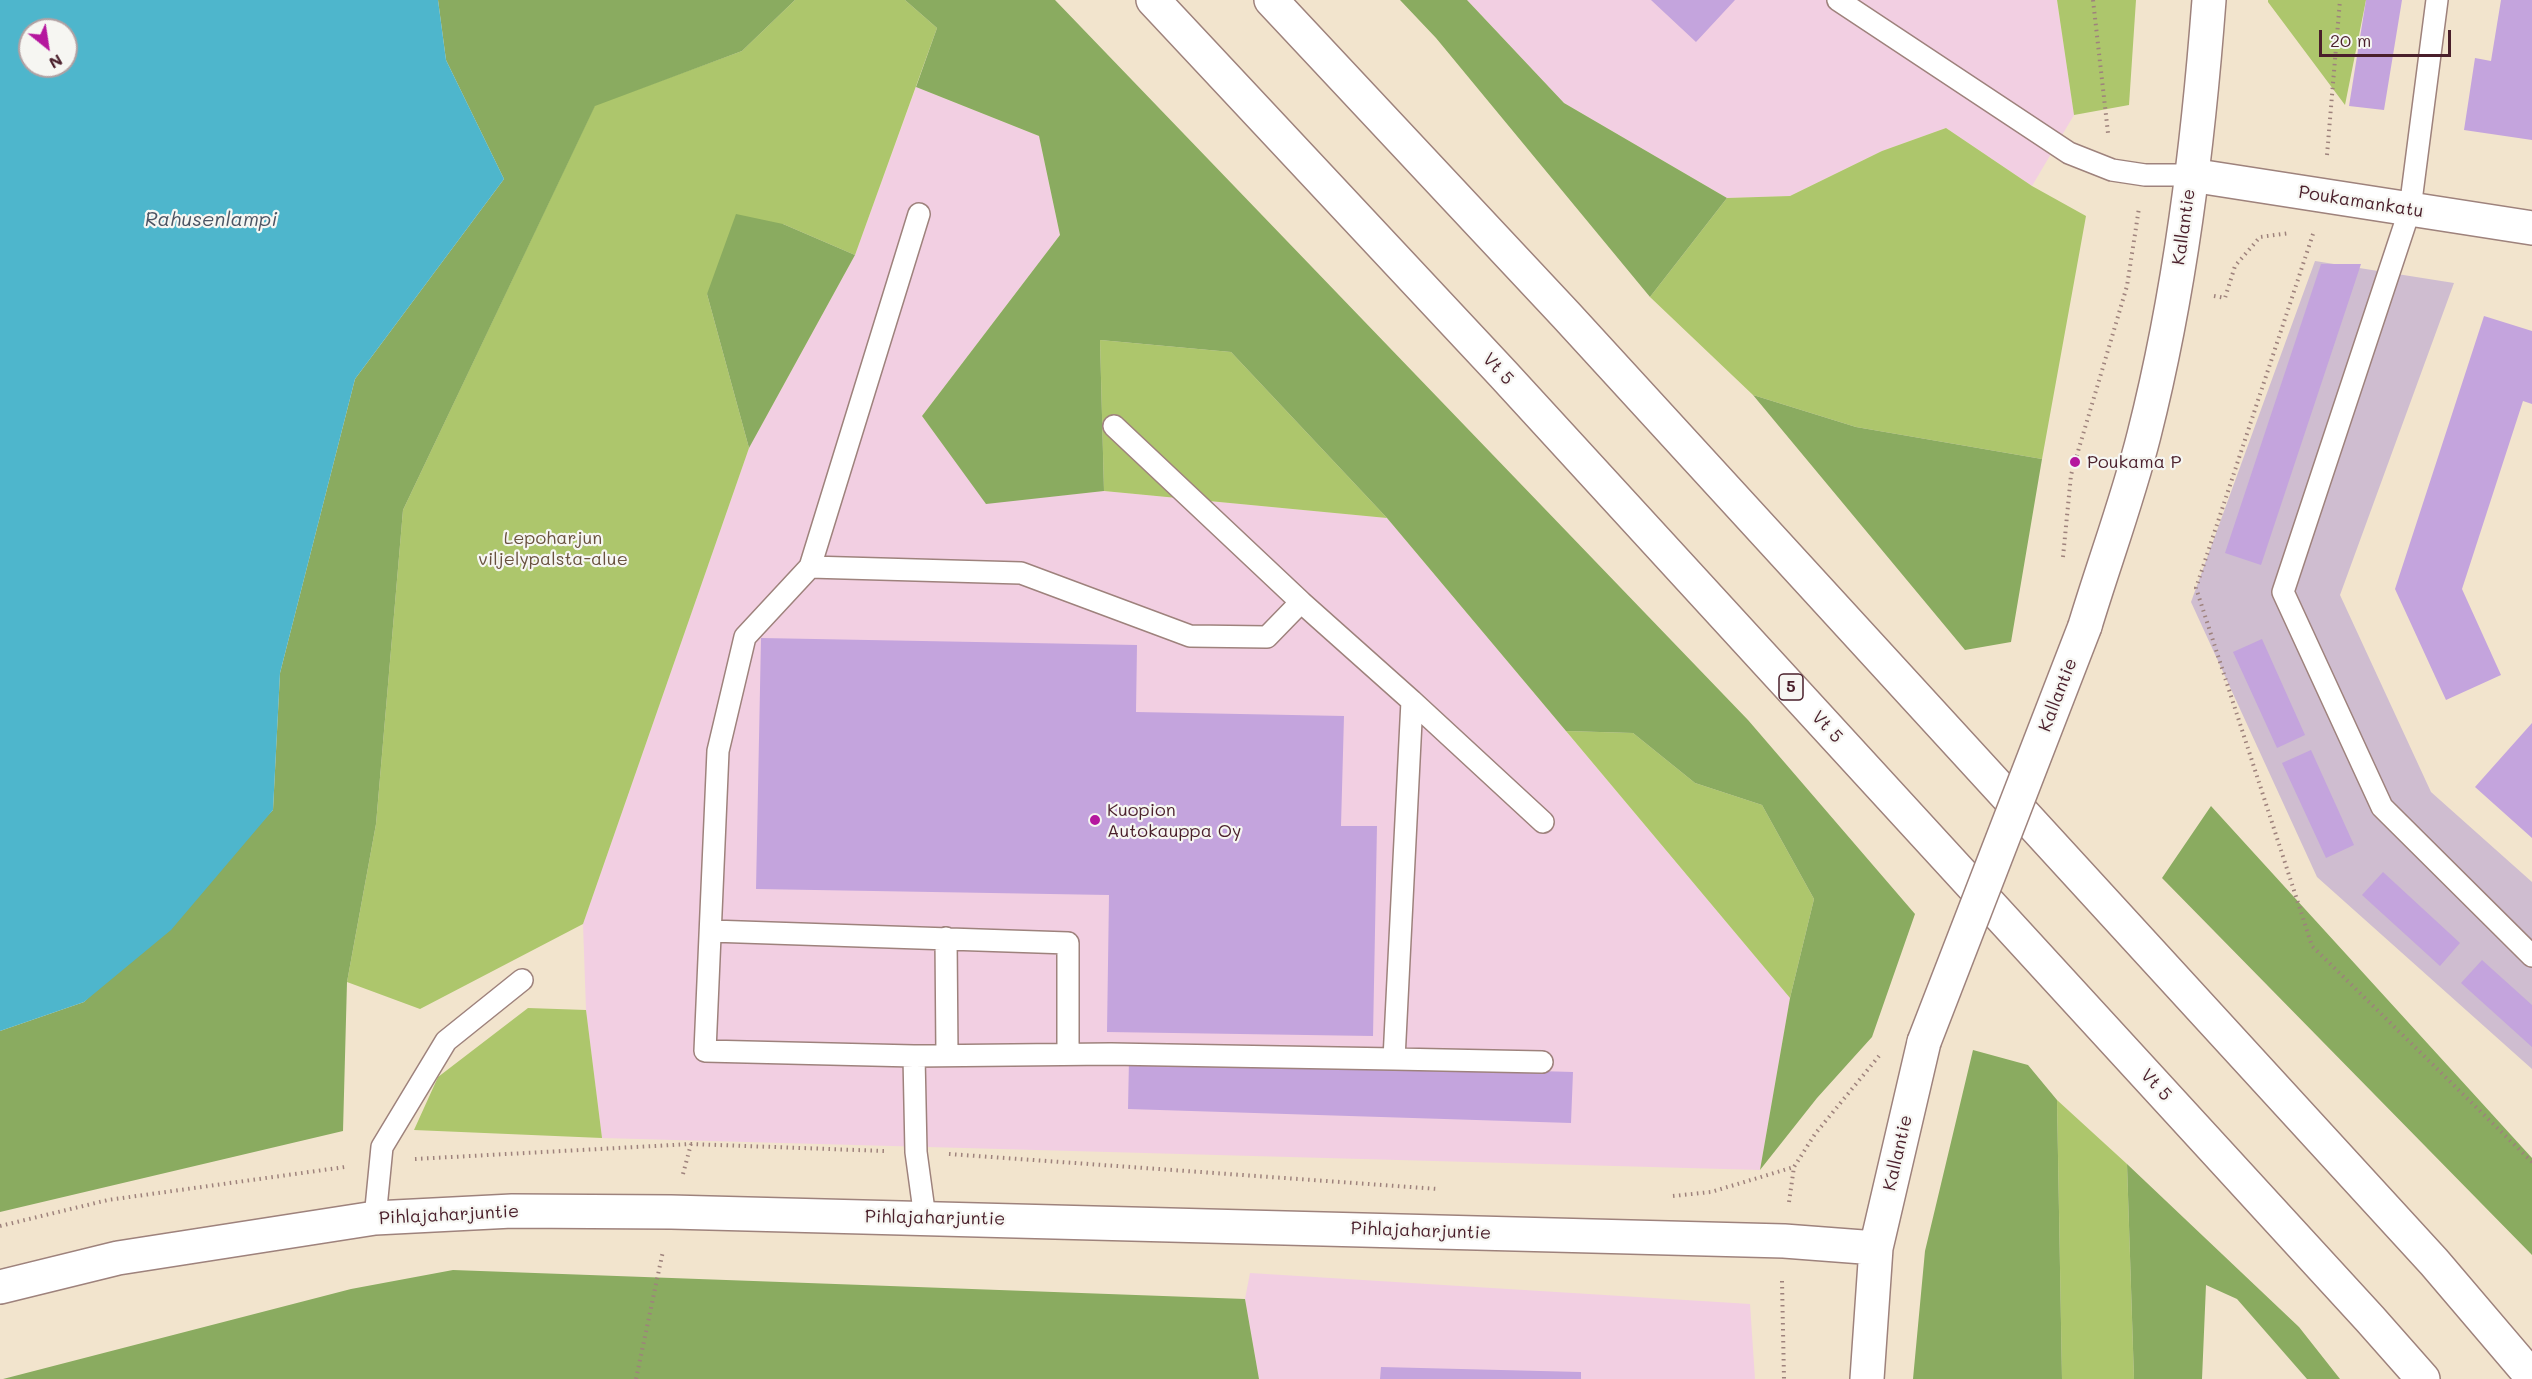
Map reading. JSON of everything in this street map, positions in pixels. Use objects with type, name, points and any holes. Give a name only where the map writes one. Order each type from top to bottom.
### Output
[{"type":"main road","name":"Vt 5","points":[[1153,0],[1520,392],[2423,1379]]},
{"type":"main road","points":[[1271,0],[1751,516],[2434,1262],[2532,1377]]},
{"type":"main road","name":"Kallantie","points":[[1867,1379],[1876,1248],[1924,1042],[2085,626],[2144,436],[2175,289],[2200,111],[2209,0]]},
{"type":"main road","name":"Poukamankatu","points":[[2191,175],[2532,228]]},
{"type":"main road","name":"Pihlajaharjuntie","points":[[0,1287],[118,1258],[375,1218],[512,1211],[671,1212],[1784,1241],[1876,1248]]},
{"type":"lane","points":[[1838,0],[2069,153],[2112,170],[2145,175],[2191,175]]},
{"type":"lane","points":[[2437,0],[2409,209],[2283,592],[2382,807],[2532,956]]},
{"type":"lane","points":[[919,214],[810,567],[745,637],[718,751],[705,1051],[914,1056],[1068,1054],[1542,1062]]},
{"type":"lane","points":[[1114,426],[1301,602],[1543,822]]},
{"type":"lane","points":[[810,567],[1021,573],[1191,636],[1267,637],[1301,602]]},
{"type":"lane","points":[[1394,1059],[1412,701]]},
{"type":"lane","points":[[711,931],[1068,943],[1068,1054]]},
{"type":"lane","points":[[946,939],[946,1055]]},
{"type":"lane","points":[[375,1218],[382,1147],[446,1041],[522,980]]},
{"type":"lane","points":[[914,1056],[916,1152],[925,1218]]},
{"type":"path","points":[[2093,0],[2112,170]]},
{"type":"path","points":[[2327,159],[2340,0]]},
{"type":"path","points":[[2062,566],[2072,476],[2127,286],[2145,175]]},
{"type":"path","points":[[2127,286],[2175,289],[2225,298],[2235,267],[2260,237],[2290,233],[2313,236],[2196,588],[2312,946],[2532,1162]]},
{"type":"path","points":[[1794,1167],[1815,1134],[1886,1047]]},
{"type":"path","points":[[636,1379],[671,1212],[691,1144]]},
{"type":"path","points":[[1782,1291],[1784,1379]]},
{"type":"shaded area","points":[[1467,0],[2057,0],[2074,115],[2032,186],[1946,128],[1882,151],[1790,196],[1727,198],[1564,103]]},
{"type":"shaded area","points":[[916,87],[1039,136],[1060,235],[922,416],[986,503],[1104,491],[1387,518],[1790,998],[1760,1170],[602,1138],[586,1010],[583,924],[749,448],[855,255]]},
{"type":"shaded area","points":[[2315,261],[2454,283],[2340,595],[2431,792],[2532,882],[2532,1069],[2317,877],[2191,602]]},
{"type":"shaded area","points":[[1250,1273],[1750,1304],[1755,1379],[1259,1379],[1245,1299]]},
{"type":"green space","points":[[438,0],[795,0],[742,51],[595,106],[403,510],[376,824],[347,982],[343,1131],[0,1212],[0,1031],[84,1002],[273,810],[280,673],[355,379],[504,179],[446,60]]},
{"type":"green space","name":"Lepoharjun viljelypalsta-alue","points":[[795,0],[905,0],[937,28],[855,255],[783,224],[707,294],[749,448],[583,924],[420,1009],[347,982],[376,824],[403,510],[595,105],[742,51]]},
{"type":"green space","points":[[905,0],[1055,0],[1748,720],[1915,914],[1872,1037],[1817,1098],[1760,1170],[1790,998],[1814,899],[1762,805],[1695,783],[1633,733],[1566,731],[1387,518],[1231,352],[1100,340],[1104,491],[986,504],[922,416],[1060,235],[1039,136],[916,87],[937,28]]},
{"type":"green space","points":[[1400,0],[1467,0],[1564,103],[1727,198],[1650,297],[1436,38]]},
{"type":"green space","points":[[2057,0],[2136,0],[2129,105],[2074,115]]},
{"type":"green space","points":[[2268,0],[2366,0],[2345,105],[2268,2]]},
{"type":"green space","points":[[1946,128],[2032,186],[2086,216],[2042,459],[1856,427],[1753,395],[1650,297],[1727,198],[1790,196],[1882,151]]},
{"type":"green space","points":[[736,214],[783,224],[855,255],[749,448],[707,294]]},
{"type":"green space","points":[[1100,340],[1231,352],[1387,518],[1104,491]]},
{"type":"green space","points":[[1753,395],[1856,427],[2042,459],[2011,642],[1965,650]]},
{"type":"green space","points":[[1566,731],[1633,733],[1695,783],[1762,805],[1814,899],[1790,998]]},
{"type":"green space","points":[[2211,806],[2532,1158],[2532,1255],[2162,878]]},
{"type":"green space","points":[[528,1008],[586,1010],[602,1138],[414,1130],[438,1077]]},
{"type":"green space","points":[[1973,1050],[2028,1065],[2057,1100],[2062,1379],[1913,1379],[1925,1251]]},
{"type":"green space","points":[[2057,1100],[2127,1164],[2134,1379],[2062,1379]]},
{"type":"green space","points":[[2127,1164],[2299,1327],[2340,1379],[2307,1379],[2237,1299],[2206,1285],[2202,1379],[2134,1379]]},
{"type":"green space","points":[[453,1270],[1245,1299],[1259,1379],[3,1379],[351,1289]]},
{"type":"water","name":"Rahusenlampi","points":[[0,0],[438,0],[446,60],[504,179],[355,379],[280,673],[273,810],[171,930],[84,1002],[0,1031]]},
{"type":"building","points":[[1651,0],[1735,0],[1696,42]]},
{"type":"building","points":[[2366,0],[2402,0],[2384,110],[2349,106]]},
{"type":"building","points":[[2501,0],[2532,0],[2532,140],[2464,130],[2475,58],[2491,61]]},
{"type":"building","points":[[2321,264],[2361,264],[2261,565],[2225,553]]},
{"type":"building","points":[[2484,316],[2532,331],[2532,404],[2523,401],[2462,589],[2501,675],[2446,700],[2395,589]]},
{"type":"building","points":[[761,638],[1137,645],[1136,712],[1344,716],[1341,826],[1377,826],[1373,1036],[1107,1032],[1109,895],[756,889]]},
{"type":"building","points":[[2262,639],[2305,735],[2277,748],[2233,652]]},
{"type":"building","points":[[2532,723],[2532,838],[2475,787]]},
{"type":"building","points":[[2311,750],[2354,845],[2326,858],[2282,763]]},
{"type":"building","points":[[2383,872],[2460,943],[2440,966],[2362,895]]},
{"type":"building","points":[[2482,960],[2532,1005],[2532,1047],[2461,983]]},
{"type":"building","points":[[1129,1059],[1573,1072],[1571,1123],[1128,1109]]},
{"type":"building","points":[[1381,1367],[1581,1372],[1581,1379],[1380,1379]]},
{"type":"place","name":"Poukama P","points":[[2075,462]]},
{"type":"place","name":"Kuopion Autokauppa Oy","points":[[1095,820]]}]
